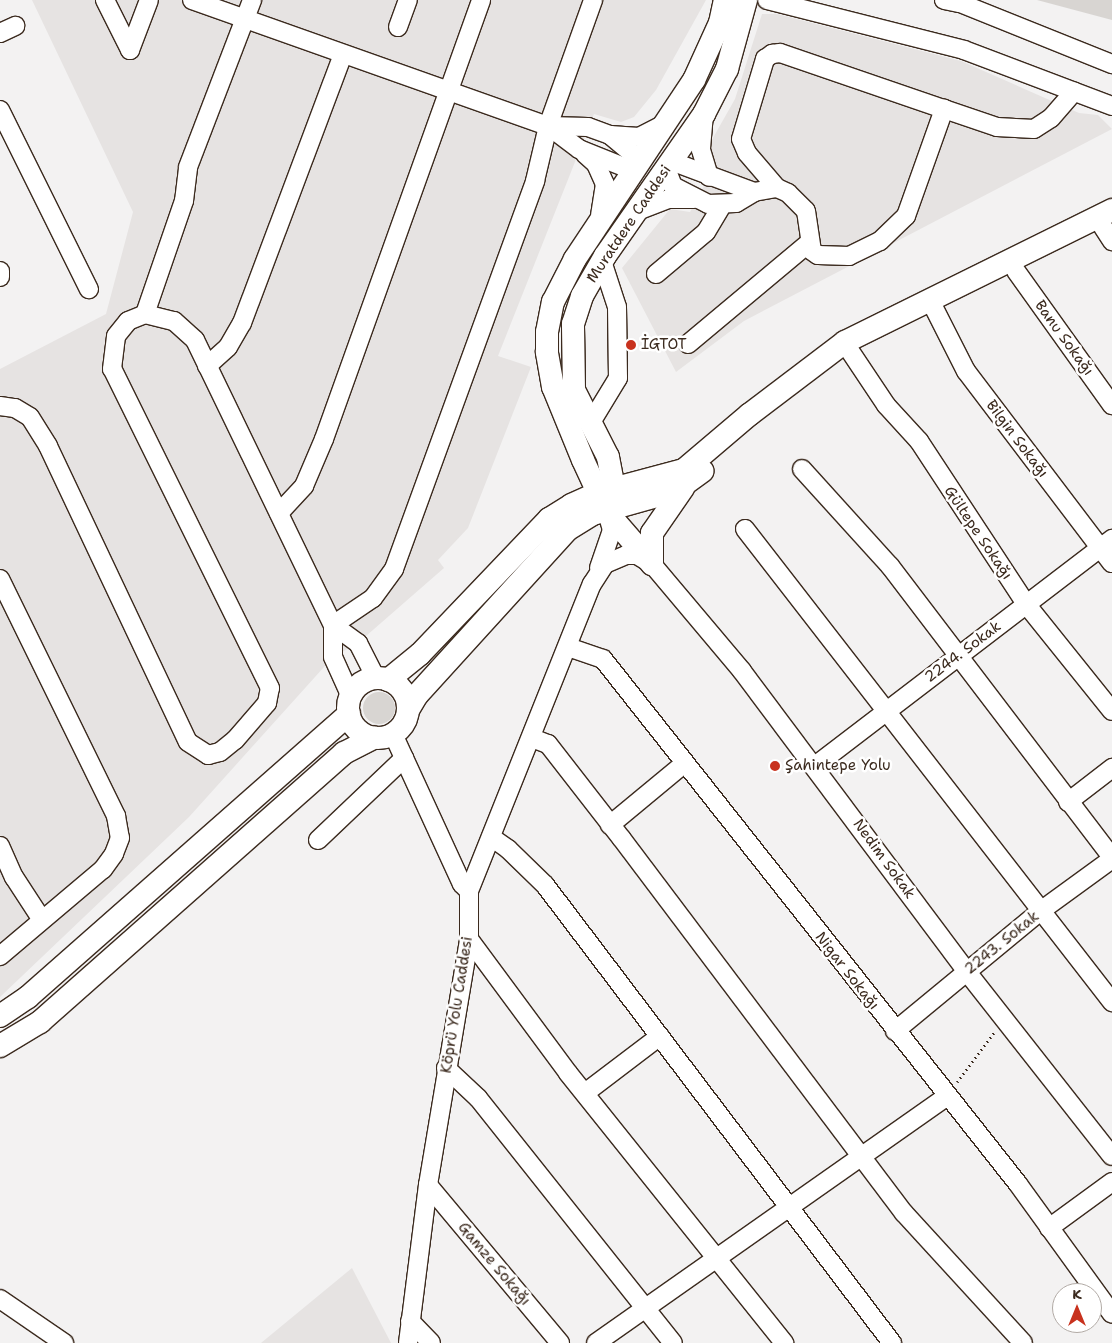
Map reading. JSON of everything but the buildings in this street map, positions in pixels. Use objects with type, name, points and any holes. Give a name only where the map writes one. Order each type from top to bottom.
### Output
[{"type":"main road","name":"Muratdere Caddesi","points":[[606,498],[583,460],[553,387],[547,352],[547,332],[553,302],[575,259],[666,124],[710,48],[725,0]]},
{"type":"main road","name":"Muratdere Caddesi","points":[[606,498],[596,433],[574,390],[571,344],[582,296],[602,261],[704,114],[727,69],[746,0]]},
{"type":"main road","points":[[666,124],[669,165]]},
{"type":"main road","points":[[637,212],[638,166]]},
{"type":"main road","points":[[549,519],[571,505],[606,498],[668,494],[688,482],[775,406],[850,351],[934,308],[1016,271],[1110,225]]},
{"type":"main road","points":[[0,1046],[40,1022],[344,753],[384,736],[406,720],[408,710],[417,695],[567,530],[584,519],[606,498],[684,470],[750,414],[845,342],[1110,225]]},
{"type":"main road","points":[[596,433],[625,464],[658,478]]},
{"type":"main road","points":[[0,1016],[28,997],[350,706],[360,685],[382,679],[420,654],[574,491],[583,460]]},
{"type":"main road","points":[[652,564],[652,533],[688,482]]},
{"type":"main road","points":[[606,498],[652,564]]},
{"type":"main road","points":[[382,679],[403,692],[408,710]]},
{"type":"main road","points":[[350,706],[357,729],[384,736]]},
{"type":"street","points":[[105,0],[130,50],[149,0]]},
{"type":"street","points":[[192,0],[548,126],[579,148],[596,164],[605,184],[598,224]]},
{"type":"street","points":[[145,314],[184,202],[188,167],[252,0]]},
{"type":"street","points":[[398,27],[408,0]]},
{"type":"street","points":[[279,513],[304,486],[324,439],[481,0]]},
{"type":"street","points":[[333,625],[373,598],[394,569],[535,181],[548,126],[593,0]]},
{"type":"street","points":[[767,0],[964,50],[1112,106]]},
{"type":"street","points":[[944,0],[960,4],[1112,64]]},
{"type":"street","points":[[944,109],[914,200],[894,229],[866,250],[850,256],[818,255],[812,251],[810,226],[806,212],[799,202],[777,188],[747,152],[741,139],[765,59],[772,54],[780,53],[997,127],[1034,129],[1051,118],[1074,92]]},
{"type":"street","points":[[207,366],[228,347],[242,323],[343,54]]},
{"type":"street","points":[[0,110],[89,289]]},
{"type":"street","points":[[704,114],[701,150],[709,177]]},
{"type":"street","points":[[548,126],[588,127],[610,135],[639,137],[666,124]]},
{"type":"street","points":[[610,135],[638,166]]},
{"type":"street","points":[[579,148],[638,166]]},
{"type":"street","points":[[696,200],[673,186],[669,165],[754,192]]},
{"type":"street","points":[[637,212],[669,199],[696,200],[722,205],[736,203],[754,192],[777,188]]},
{"type":"street","points":[[656,274],[706,232],[722,205]]},
{"type":"street","points":[[688,344],[810,242]]},
{"type":"street","points":[[596,433],[618,378],[617,307],[602,261]]},
{"type":"street","points":[[0,271],[0,276]]},
{"type":"street","name":"Banu Sokağı","points":[[1016,271],[1112,405]]},
{"type":"street","name":"Bilgin Sokağı","points":[[934,308],[966,371],[1106,544],[1112,563]]},
{"type":"street","points":[[0,406],[15,408],[30,417],[48,446],[188,742],[208,755],[220,752],[235,740],[268,703],[270,688],[112,369],[116,336],[128,321],[145,314],[174,321],[195,340],[333,625],[333,657],[350,706]]},
{"type":"street","name":"Gültepe Sokağı","points":[[850,351],[886,405],[920,441],[1026,604],[1112,711]]},
{"type":"street","points":[[802,469],[890,566],[960,654],[1068,802],[1112,858]]},
{"type":"street","points":[[592,584],[611,536],[606,498]]},
{"type":"street","points":[[745,529],[1112,1002]]},
{"type":"street","name":"2244. Sokak","points":[[815,766],[1106,544]]},
{"type":"street","name":"Köprü Yolu Caddesi","points":[[408,1343],[428,1185],[469,939],[469,891],[532,738],[592,584],[605,564],[612,559],[637,555],[652,564]]},
{"type":"street","name":"Nedim Sokak","points":[[652,564],[742,671],[815,766],[967,972],[1112,1156]]},
{"type":"street","points":[[0,579],[116,816],[120,838],[114,854],[103,868],[0,956]]},
{"type":"street","points":[[333,625],[358,643],[382,679]]},
{"type":"street","name":"Nigar Sokağı","points":[[568,646],[603,659],[947,1096],[1049,1228],[1112,1314]]},
{"type":"street","points":[[384,736],[404,758],[462,884],[469,891]]},
{"type":"street","points":[[532,738],[548,744],[904,1213],[1023,1343]]},
{"type":"street","points":[[318,840],[404,758]]},
{"type":"street","points":[[610,825],[685,763]]},
{"type":"street","points":[[1068,802],[1112,768]]},
{"type":"street","points":[[492,837],[508,848],[545,886],[892,1343]]},
{"type":"street","points":[[0,846],[14,877],[42,920]]},
{"type":"street","name":"2243. Sokak","points":[[895,1031],[1042,910],[1112,858]]},
{"type":"street","points":[[469,939],[585,1092],[784,1343]]},
{"type":"street","points":[[585,1092],[660,1036]]},
{"type":"street","points":[[446,1068],[478,1098],[673,1343]]},
{"type":"street","points":[[596,1343],[947,1096]]},
{"type":"street","points":[[1049,1228],[1112,1182]]},
{"type":"street","name":"Gamze Sokağı","points":[[428,1185],[560,1343]]},
{"type":"street","points":[[0,1299],[64,1343]]},
{"type":"street","points":[[410,1320],[432,1343]]},
{"type":"path","points":[[947,1096],[1004,1019]]},
{"type":"shaded area","points":[[32,0],[706,0],[656,90],[634,117],[621,122],[594,114],[498,356],[531,367],[468,528],[438,560],[444,568],[358,643],[333,657],[189,817],[0,997],[0,369],[106,314],[133,212]]},
{"type":"shaded area","points":[[1037,0],[1112,0],[1112,20]]},
{"type":"shaded area","points":[[762,14],[777,14],[961,61],[1079,113],[1098,115],[1112,129],[744,321],[676,372],[622,268],[670,209],[690,212],[716,164],[709,145],[735,99]]},
{"type":"shaded area","points":[[379,692],[385,693],[390,697],[394,702],[394,714],[390,719],[385,723],[379,724],[373,723],[368,719],[364,714],[363,708],[364,702],[368,697],[373,693]]},
{"type":"shaded area","points":[[352,1268],[391,1343],[261,1343]]},
{"type":"place","name":"İGTOT","points":[[631,345]]},
{"type":"place","name":"Şahintepe Yolu","points":[[775,766]]}]
